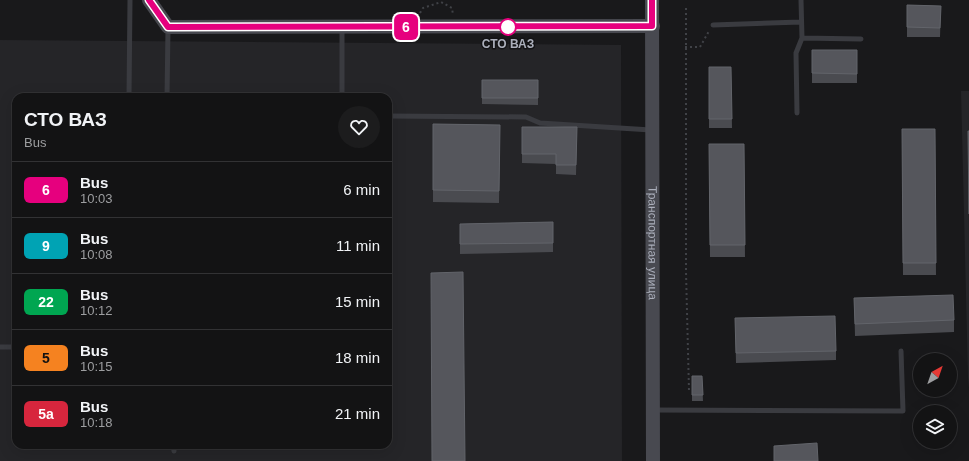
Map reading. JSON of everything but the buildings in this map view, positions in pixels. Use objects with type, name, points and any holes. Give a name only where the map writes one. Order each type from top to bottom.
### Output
[{"type":"main road","points":[[149,0],[168,27],[652,26]]},
{"type":"main road","name":"Транспортная улица","points":[[652,0],[653,461]]},
{"type":"lane","points":[[129,93],[130,0]]},
{"type":"lane","points":[[797,113],[796,53],[802,38],[801,0]]},
{"type":"lane","points":[[713,25],[801,22]]},
{"type":"lane","points":[[167,93],[168,27]]},
{"type":"lane","points":[[342,27],[342,93]]},
{"type":"lane","points":[[802,38],[861,39]]},
{"type":"lane","points":[[392,116],[526,117],[540,123],[653,130]]},
{"type":"lane","points":[[0,347],[12,347]]},
{"type":"lane","points":[[653,410],[902,411],[901,351]]},
{"type":"path","points":[[412,27],[423,8],[441,2]]},
{"type":"path","points":[[686,8],[686,272],[689,391]]},
{"type":"path","points":[[685,46],[700,47],[713,25]]},
{"type":"shaded area","points":[[0,40],[621,45],[622,461],[0,461]]},
{"type":"shaded area","points":[[961,91],[969,91],[969,388],[968,377]]},
{"type":"bus line","name":"6","points":[[149,0],[168,27],[652,26],[652,0]]},
{"type":"place","name":"СТО ВАЗ","points":[[508,27]]}]
